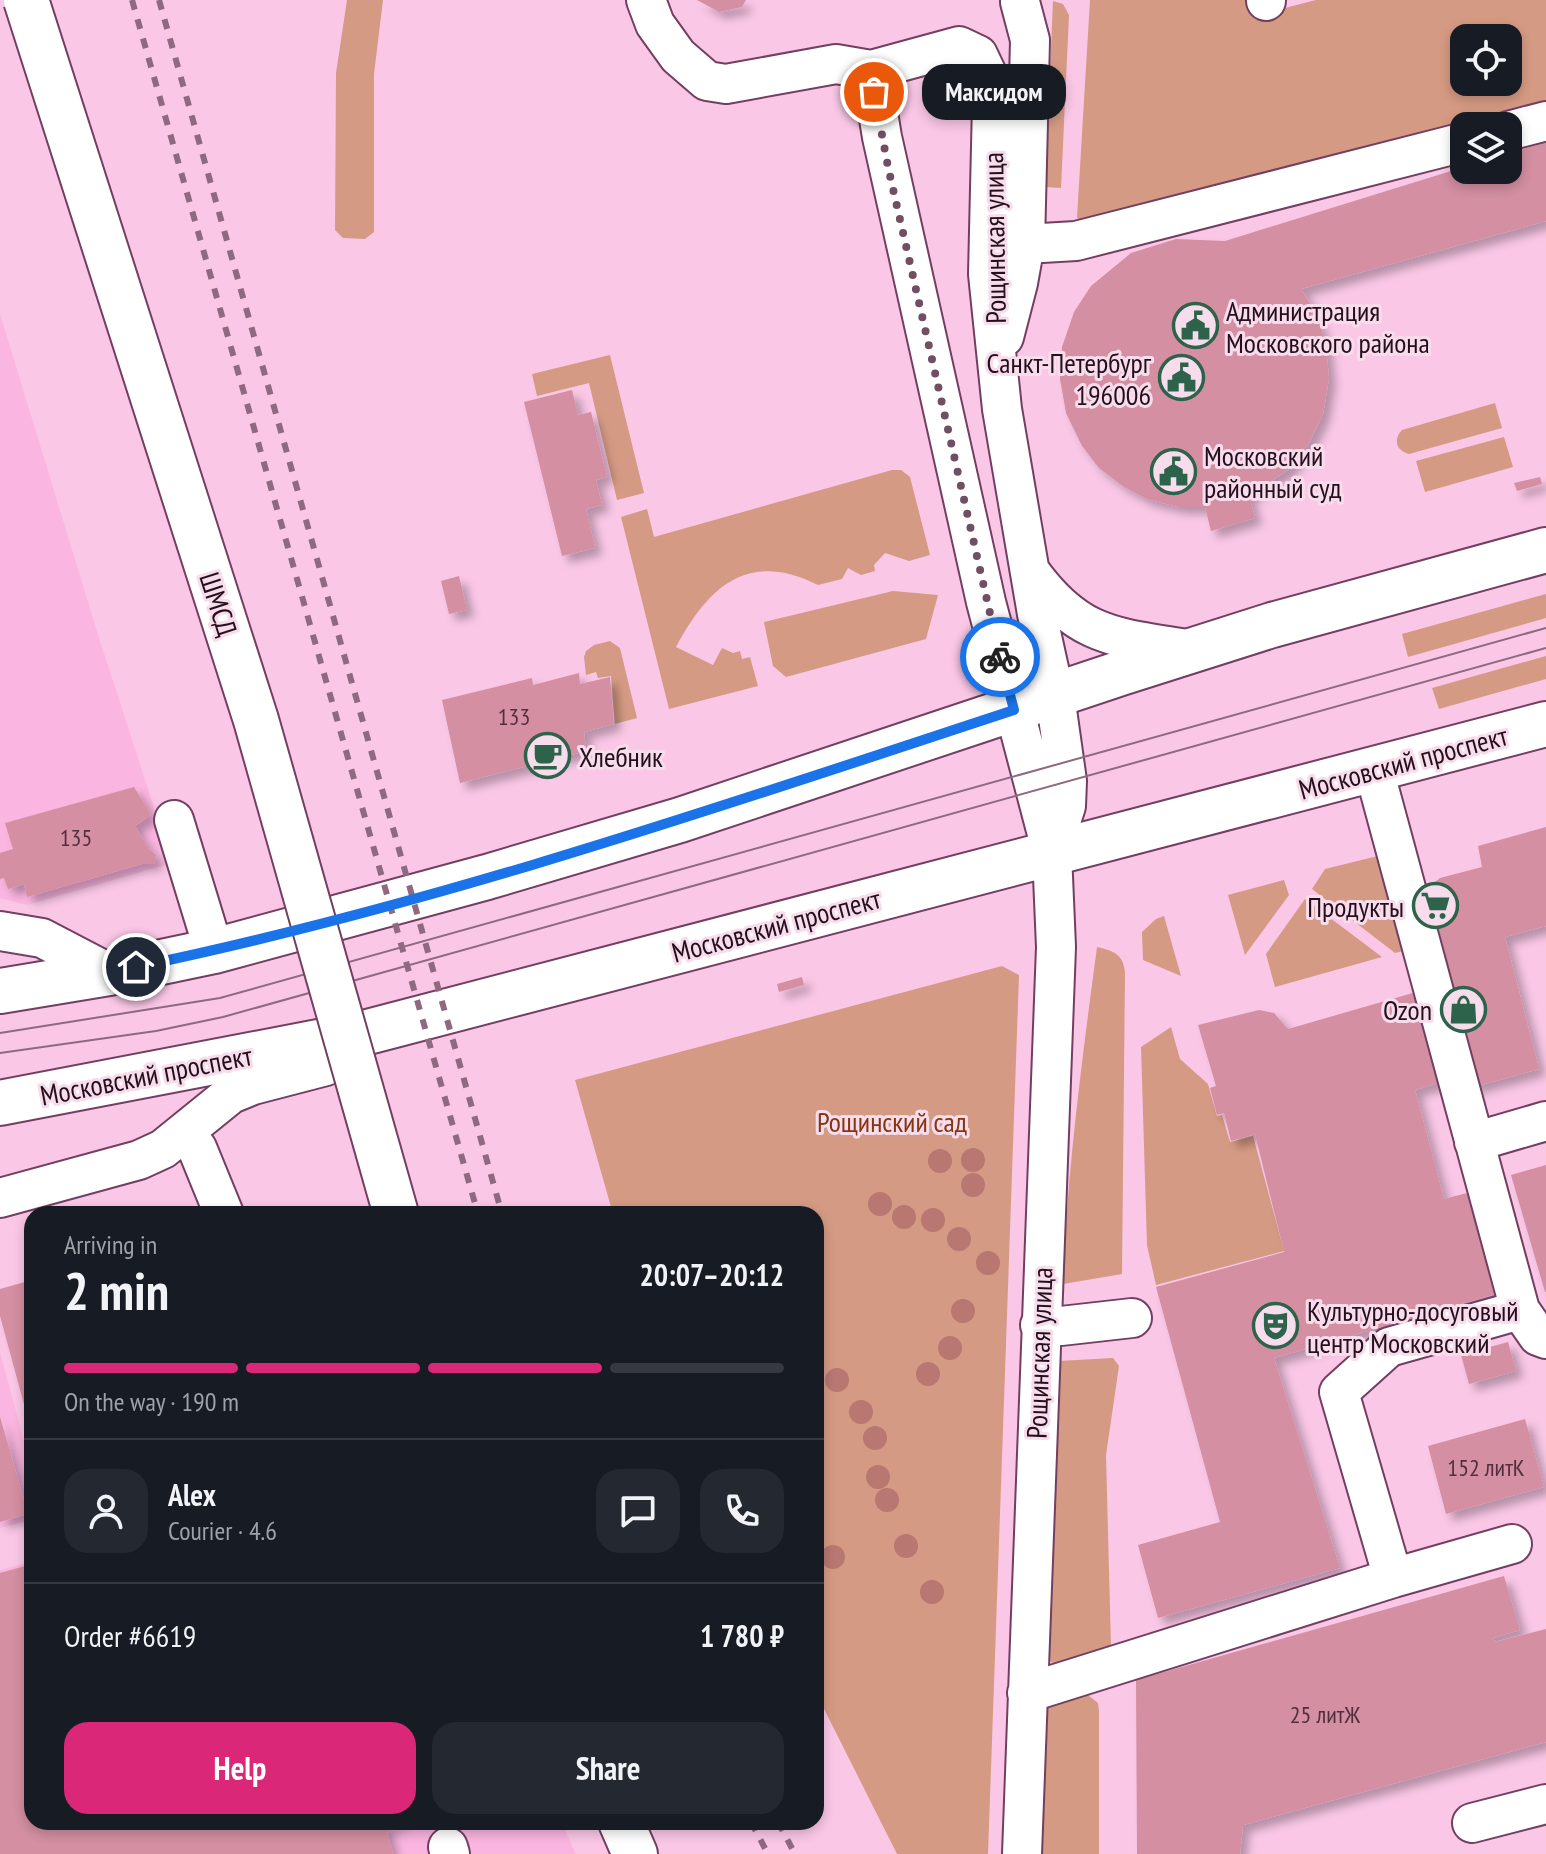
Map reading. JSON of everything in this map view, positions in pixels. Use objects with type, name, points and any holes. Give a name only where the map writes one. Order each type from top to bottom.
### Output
[{"type":"main road","name":"ШМСД","points":[[26,0],[256,720],[394,1206]]},
{"type":"main road","name":"ШМСД","points":[[43,0],[269,720],[405,1206]]},
{"type":"main road","points":[[0,991],[214,951],[487,877],[651,829],[1272,625],[1546,550]]},
{"type":"main road","name":"Московский проспект","points":[[0,1103],[360,1034],[1546,724]]},
{"type":"main road","points":[[610,1830],[620,1854]]},
{"type":"main road","points":[[624,1830],[635,1854]]},
{"type":"street","points":[[646,0],[655,24],[668,45],[707,81],[726,84],[836,64],[871,70],[959,46],[978,55],[1021,1]]},
{"type":"street","points":[[998,359],[1025,244],[1030,40],[1021,1]]},
{"type":"street","name":"Рощинская улица","points":[[978,55],[987,74],[992,104],[988,274],[1004,423],[1029,571],[1055,696],[1067,781],[1066,806],[1052,853]]},
{"type":"street","name":"Рощинская улица","points":[[871,70],[888,167],[986,602],[1052,853],[1056,947],[1022,1854]]},
{"type":"street","points":[[1522,127],[1546,121]]},
{"type":"street","points":[[1025,244],[1076,241],[1450,146]]},
{"type":"street","points":[[1029,571],[1061,608],[1084,625],[1111,636],[1193,650]]},
{"type":"street","points":[[1374,770],[1520,1310],[1538,1336],[1546,1339]]},
{"type":"street","points":[[174,820],[214,951]]},
{"type":"street","points":[[0,931],[42,938],[109,973]]},
{"type":"street","points":[[0,1198],[139,1160],[163,1149],[231,1094],[253,1085],[326,1066],[360,1034]]},
{"type":"street","points":[[1474,1142],[1546,1121]]},
{"type":"street","points":[[185,1133],[197,1148],[221,1206]]},
{"type":"street","points":[[1393,1578],[1339,1392],[1389,1347],[1520,1310]]},
{"type":"street","points":[[1040,1325],[1061,1326],[1132,1318]]},
{"type":"street","points":[[1027,1693],[1393,1578],[1512,1544]]},
{"type":"street","points":[[1472,1823],[1546,1804]]},
{"type":"shaded area","points":[[0,314],[172,863],[27,905],[0,898]]},
{"type":"shaded area","points":[[0,1352],[24,1441],[24,1522],[0,1528]]},
{"type":"shaded area","points":[[24,1563],[24,1830],[565,1830],[576,1854],[0,1854],[0,1570]]},
{"type":"green space","points":[[347,0],[383,0],[374,74],[374,232],[365,239],[343,238],[335,230],[336,73]]},
{"type":"green space","points":[[1090,0],[1252,0],[1257,15],[1316,0],[1546,0],[1546,101],[1504,112],[1450,112],[1450,126],[1084,222],[1077,218]]},
{"type":"green space","points":[[1053,1],[1063,4],[1069,15],[1061,188],[1045,187]]},
{"type":"green space","points":[[610,355],[644,493],[617,500],[589,383],[537,396],[532,374]]},
{"type":"green space","points":[[1495,403],[1502,428],[1409,454],[1397,444],[1402,430]]},
{"type":"green space","points":[[1504,437],[1513,467],[1425,492],[1416,461]]},
{"type":"green space","points":[[901,470],[910,477],[930,555],[909,561],[885,553],[874,565],[875,571],[861,575],[848,568],[842,579],[818,585],[793,575],[771,571],[751,573],[733,580],[702,607],[676,647],[713,665],[722,648],[733,653],[740,651],[742,659],[750,657],[758,686],[669,709],[621,517],[647,509],[654,537]]},
{"type":"green space","points":[[893,591],[938,595],[926,639],[786,677],[773,666],[764,622]]},
{"type":"green space","points":[[1546,594],[1546,618],[1408,657],[1402,634]]},
{"type":"green space","points":[[610,641],[620,648],[637,718],[615,724],[611,676],[598,678],[596,672],[586,675],[584,657],[594,645]]},
{"type":"green space","points":[[1546,656],[1546,679],[1439,709],[1432,688]]},
{"type":"green space","points":[[1390,853],[1415,948],[1395,953],[1312,889],[1325,869]]},
{"type":"green space","points":[[1284,880],[1289,895],[1245,955],[1228,895]]},
{"type":"green space","points":[[1305,899],[1382,957],[1275,987],[1266,954]]},
{"type":"green space","points":[[1164,916],[1181,976],[1143,960],[1142,932]]},
{"type":"green space","points":[[1097,947],[1117,954],[1125,972],[1122,1274],[1063,1284],[1072,1158]]},
{"type":"green space","name":"Рощинский сад","points":[[1002,966],[1019,975],[988,1854],[897,1854],[824,1709],[824,1206],[611,1206],[575,1080]]},
{"type":"green space","points":[[1171,1027],[1180,1059],[1208,1084],[1217,1116],[1222,1115],[1230,1142],[1253,1136],[1284,1251],[1156,1285],[1147,1245],[1141,1047]]},
{"type":"green space","points":[[1113,1358],[1119,1366],[1106,1455],[1111,1647],[1055,1665],[1049,1660],[1059,1361]]},
{"type":"green space","points":[[1084,1692],[1098,1703],[1099,1711],[1099,1854],[1042,1854],[1048,1706]]},
{"type":"building","points":[[697,0],[746,0],[742,7],[719,12]]},
{"type":"building","name":"Администрация Московского района","points":[[1546,142],[1546,221],[1301,289],[1314,310],[1325,339],[1329,378],[1323,414],[1309,443],[1289,469],[1249,496],[1255,518],[1211,531],[1205,507],[1179,507],[1147,499],[1099,468],[1082,446],[1066,413],[1060,379],[1062,347],[1074,312],[1091,286],[1131,253],[1176,239],[1225,241],[1450,171],[1450,184],[1522,184],[1522,150]]},
{"type":"building","points":[[572,390],[578,415],[591,412],[607,477],[596,480],[602,505],[586,509],[595,548],[562,556],[524,402]]},
{"type":"building","points":[[1540,477],[1542,484],[1517,491],[1514,483]]},
{"type":"building","points":[[459,576],[467,610],[449,614],[441,581]]},
{"type":"building","points":[[579,673],[580,684],[610,677],[614,724],[584,732],[586,751],[460,783],[442,700],[532,678],[533,685]]},
{"type":"building","points":[[134,787],[151,815],[135,826],[156,855],[154,864],[142,864],[27,897],[24,884],[8,889],[4,878],[0,879],[0,853],[13,849],[5,823]]},
{"type":"building","points":[[1546,827],[1546,926],[1505,937],[1539,1069],[1470,1088],[1423,897],[1440,878],[1482,867],[1478,846]]},
{"type":"building","points":[[802,977],[804,985],[779,992],[777,984]]},
{"type":"building","name":"Культурно-досуговый центр Московский","points":[[1423,990],[1448,1080],[1415,1090],[1444,1199],[1471,1192],[1499,1293],[1274,1358],[1340,1568],[1158,1618],[1138,1545],[1220,1522],[1156,1287],[1284,1252],[1255,1134],[1231,1141],[1224,1113],[1217,1115],[1210,1088],[1216,1086],[1198,1025],[1259,1010],[1274,1013],[1288,1029]]},
{"type":"building","points":[[1546,1165],[1546,1292],[1545,1292],[1511,1175]]},
{"type":"building","points":[[24,1282],[24,1404],[0,1316],[0,1289]]},
{"type":"building","points":[[1508,1342],[1516,1371],[1469,1384],[1461,1355]]},
{"type":"building","points":[[0,1417],[24,1500],[24,1515],[0,1522]]},
{"type":"building","points":[[1525,1419],[1544,1487],[1446,1514],[1428,1446]]},
{"type":"building","points":[[24,1566],[24,1830],[387,1830],[393,1854],[0,1854],[0,1573]]},
{"type":"building","points":[[1504,1576],[1520,1630],[1493,1638],[1495,1642],[1546,1629],[1546,1742],[1243,1825],[1240,1854],[1137,1854],[1136,1680]]},
{"type":"tram line","points":[[0,1033],[220,998],[1546,628]]},
{"type":"tram line","points":[[0,1053],[156,1031],[223,1017],[1546,648]]},
{"type":"railway","points":[[132,0],[476,1206]]},
{"type":"railway","points":[[159,0],[500,1206]]},
{"type":"railway","points":[[755,1830],[768,1854]]},
{"type":"railway","points":[[782,1830],[795,1854]]},
{"type":"way so far","points":[[874,92],[888,167],[1000,657]]},
{"type":"place","name":"Максидом","points":[[874,92]]},
{"type":"place","name":"Администрация Московского района","points":[[1195,326]]},
{"type":"place","name":"Санкт-Петербург 196006","points":[[1182,378]]},
{"type":"place","name":"Московский районный суд","points":[[1173,471]]},
{"type":"place","name":"Хлебник","points":[[548,756]]},
{"type":"place","name":"Продукты","points":[[1435,906]]},
{"type":"place","name":"Ozon","points":[[1463,1009]]},
{"type":"place","name":"Культурно-досуговый центр Московский","points":[[1276,1326]]},
{"type":"route","points":[[136,967],[214,951],[487,877],[680,820],[1014,710],[1000,657]]}]
